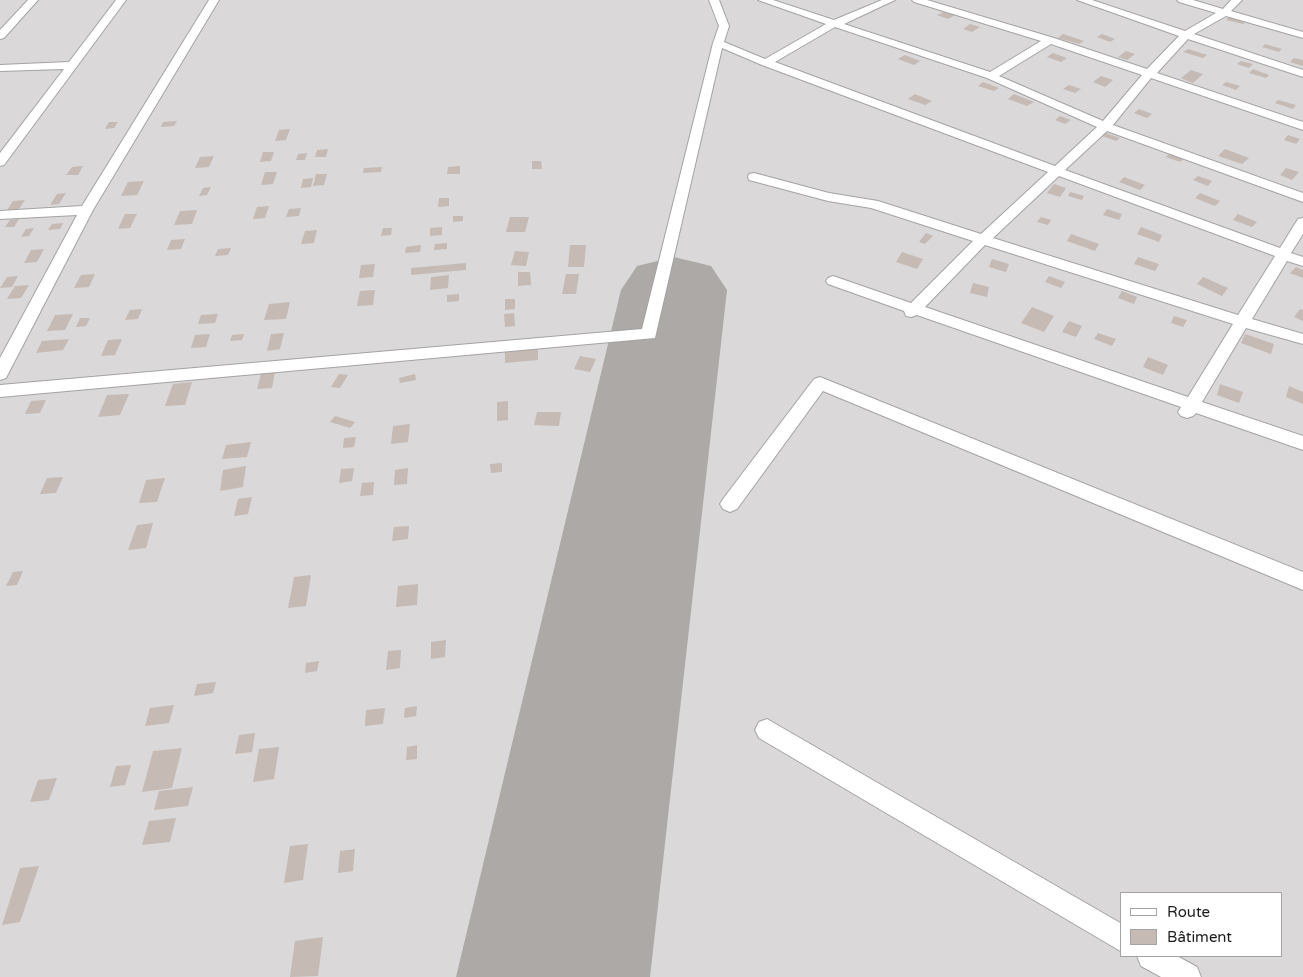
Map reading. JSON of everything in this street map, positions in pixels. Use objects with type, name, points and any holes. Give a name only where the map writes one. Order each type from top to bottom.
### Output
[{"type":"street","points":[[0,36],[33,0]]},
{"type":"street","points":[[0,162],[121,0]]},
{"type":"street","points":[[0,374],[86,210],[214,0]]},
{"type":"street","points":[[0,391],[649,334],[718,42],[724,26],[714,0]]},
{"type":"street","points":[[763,0],[991,76],[1105,126],[1303,198]]},
{"type":"street","points":[[766,63],[834,24],[890,0]]},
{"type":"street","points":[[917,0],[1050,40],[1303,126]]},
{"type":"street","points":[[1082,0],[1303,74]]},
{"type":"street","points":[[1182,0],[1303,35]]},
{"type":"street","points":[[913,311],[983,239],[1105,126],[1149,74],[1187,34],[1226,12],[1237,0]]},
{"type":"street","points":[[991,76],[1050,40]]},
{"type":"street","points":[[718,42],[766,63],[1303,262]]},
{"type":"street","points":[[0,68],[72,65]]},
{"type":"street","points":[[754,177],[828,197],[873,204],[1243,322],[1303,339]]},
{"type":"street","points":[[0,216],[86,210]]},
{"type":"street","points":[[1190,408],[1303,222]]},
{"type":"street","points":[[833,281],[1190,408],[1303,443]]},
{"type":"street","points":[[730,504],[820,383],[1303,581]]},
{"type":"street","points":[[766,730],[1120,937]]},
{"type":"street","points":[[1153,957],[1187,977]]},
{"type":"shaded area","points":[[0,0],[1303,0],[1303,977],[0,977]]},
{"type":"building","points":[[944,12],[955,15],[948,19],[937,15]]},
{"type":"building","points":[[1229,17],[1246,22],[1243,24],[1226,20]]},
{"type":"building","points":[[970,24],[980,27],[972,32],[963,29]]},
{"type":"building","points":[[1063,34],[1084,41],[1079,44],[1058,38]]},
{"type":"building","points":[[1102,34],[1115,39],[1110,42],[1097,37]]},
{"type":"building","points":[[1265,44],[1282,49],[1279,52],[1262,47]]},
{"type":"building","points":[[1188,49],[1207,55],[1203,58],[1183,52]]},
{"type":"building","points":[[1126,51],[1135,54],[1127,60],[1118,57]]},
{"type":"building","points":[[1053,53],[1067,58],[1061,62],[1047,57]]},
{"type":"building","points":[[905,55],[920,61],[914,65],[898,59]]},
{"type":"building","points":[[1294,58],[1303,60],[1303,66],[1290,62]]},
{"type":"building","points":[[1241,61],[1253,64],[1249,68],[1237,64]]},
{"type":"building","points":[[1253,69],[1269,75],[1266,78],[1249,73]]},
{"type":"building","points":[[1191,70],[1203,74],[1193,83],[1181,78]]},
{"type":"building","points":[[1101,76],[1113,80],[1105,87],[1093,82]]},
{"type":"building","points":[[983,82],[999,88],[994,91],[978,86]]},
{"type":"building","points":[[1226,82],[1240,86],[1236,90],[1222,85]]},
{"type":"building","points":[[1069,85],[1081,89],[1075,93],[1063,89]]},
{"type":"building","points":[[915,94],[932,101],[925,105],[908,99]]},
{"type":"building","points":[[1014,94],[1034,102],[1027,106],[1008,99]]},
{"type":"building","points":[[1278,100],[1296,105],[1293,109],[1275,103]]},
{"type":"building","points":[[1139,109],[1152,114],[1147,118],[1134,113]]},
{"type":"building","points":[[1060,116],[1071,120],[1065,124],[1055,120]]},
{"type":"building","points":[[177,121],[174,126],[161,127],[163,122]]},
{"type":"building","points":[[109,122],[118,122],[114,128],[105,129]]},
{"type":"building","points":[[290,129],[286,140],[275,141],[279,130]]},
{"type":"building","points":[[1106,133],[1120,138],[1116,141],[1102,136]]},
{"type":"building","points":[[1288,135],[1300,139],[1296,144],[1284,140]]},
{"type":"building","points":[[328,149],[326,157],[315,157],[317,150]]},
{"type":"building","points":[[1225,149],[1249,158],[1242,164],[1218,156]]},
{"type":"building","points":[[263,152],[274,152],[271,161],[260,162]]},
{"type":"building","points":[[1171,152],[1185,158],[1180,162],[1166,157]]},
{"type":"building","points":[[307,153],[305,160],[296,160],[298,154]]},
{"type":"building","points":[[214,156],[209,167],[195,168],[200,157]]},
{"type":"building","points":[[532,161],[541,161],[542,169],[532,169]]},
{"type":"building","points":[[83,166],[78,175],[66,175],[72,167]]},
{"type":"building","points":[[460,166],[460,174],[447,174],[448,167]]},
{"type":"building","points":[[382,167],[381,172],[363,173],[364,168]]},
{"type":"building","points":[[1286,168],[1299,172],[1292,180],[1280,175]]},
{"type":"building","points":[[265,172],[277,172],[273,184],[261,185]]},
{"type":"building","points":[[316,174],[327,174],[324,185],[313,186]]},
{"type":"building","points":[[1198,176],[1212,181],[1208,186],[1193,180]]},
{"type":"building","points":[[1124,177],[1145,185],[1140,190],[1119,182]]},
{"type":"building","points":[[313,178],[311,187],[301,188],[303,179]]},
{"type":"building","points":[[144,181],[137,195],[121,196],[128,182]]},
{"type":"building","points":[[1054,184],[1066,188],[1060,197],[1047,193]]},
{"type":"building","points":[[211,187],[207,195],[199,196],[203,188]]},
{"type":"building","points":[[1070,192],[1084,196],[1082,200],[1068,196]]},
{"type":"building","points":[[66,193],[59,204],[50,205],[57,194]]},
{"type":"building","points":[[1200,193],[1220,201],[1215,206],[1195,198]]},
{"type":"building","points":[[439,198],[449,198],[449,206],[438,207]]},
{"type":"building","points":[[25,200],[19,209],[7,210],[13,201]]},
{"type":"building","points":[[269,206],[265,218],[253,219],[257,207]]},
{"type":"building","points":[[301,208],[299,216],[286,217],[289,209]]},
{"type":"building","points":[[1107,209],[1122,214],[1119,220],[1103,215]]},
{"type":"building","points":[[197,210],[192,224],[174,225],[180,211]]},
{"type":"building","points":[[125,214],[137,214],[130,228],[118,229]]},
{"type":"building","points":[[1238,214],[1257,222],[1252,227],[1233,220]]},
{"type":"building","points":[[453,216],[463,216],[463,221],[453,222]]},
{"type":"building","points":[[510,217],[529,217],[525,232],[506,232]]},
{"type":"building","points":[[1041,217],[1051,220],[1048,225],[1037,222]]},
{"type":"building","points":[[19,219],[14,227],[5,227],[10,220]]},
{"type":"building","points":[[63,223],[60,229],[48,230],[52,224]]},
{"type":"building","points":[[442,227],[442,235],[430,236],[430,228]]},
{"type":"building","points":[[1141,227],[1162,235],[1159,242],[1137,234]]},
{"type":"building","points":[[34,228],[29,236],[21,237],[26,229]]},
{"type":"building","points":[[383,228],[392,228],[391,235],[381,236]]},
{"type":"building","points":[[317,230],[314,243],[301,244],[305,231]]},
{"type":"building","points":[[926,233],[933,236],[925,244],[919,242]]},
{"type":"building","points":[[1071,234],[1099,244],[1095,251],[1067,241]]},
{"type":"building","points":[[185,239],[181,249],[167,250],[171,240]]},
{"type":"building","points":[[447,243],[447,249],[434,250],[435,244]]},
{"type":"building","points":[[421,245],[420,252],[405,253],[406,247]]},
{"type":"building","points":[[570,245],[586,245],[584,267],[568,267]]},
{"type":"building","points":[[231,248],[228,255],[215,256],[218,249]]},
{"type":"building","points":[[44,249],[37,262],[24,263],[31,250]]},
{"type":"building","points":[[515,251],[529,252],[526,266],[511,265]]},
{"type":"building","points":[[902,252],[923,259],[917,269],[896,262]]},
{"type":"building","points":[[1138,257],[1159,264],[1155,271],[1134,264]]},
{"type":"building","points":[[992,259],[1009,264],[1006,272],[989,267]]},
{"type":"building","points":[[466,263],[466,270],[411,275],[411,268]]},
{"type":"building","points":[[375,264],[373,277],[359,278],[361,265]]},
{"type":"building","points":[[1296,267],[1303,270],[1303,278],[1290,273]]},
{"type":"building","points":[[518,272],[530,272],[531,285],[518,286]]},
{"type":"building","points":[[95,274],[89,287],[74,288],[81,275]]},
{"type":"building","points":[[566,274],[579,274],[576,294],[562,294]]},
{"type":"building","points":[[449,275],[448,288],[430,290],[431,277]]},
{"type":"building","points":[[18,276],[12,287],[0,288],[7,277]]},
{"type":"building","points":[[1049,276],[1065,282],[1061,288],[1045,282]]},
{"type":"building","points":[[1203,277],[1228,288],[1222,296],[1197,284]]},
{"type":"building","points":[[973,283],[989,287],[987,297],[970,293]]},
{"type":"building","points":[[29,285],[21,298],[7,299],[15,286]]},
{"type":"building","points":[[375,290],[373,305],[357,306],[360,291]]},
{"type":"building","points":[[1122,291],[1137,297],[1134,304],[1118,298]]},
{"type":"building","points":[[459,294],[459,301],[447,302],[447,295]]},
{"type":"building","points":[[505,299],[515,299],[515,309],[505,310]]},
{"type":"building","points":[[290,302],[286,319],[264,320],[269,304]]},
{"type":"building","points":[[1032,307],[1054,316],[1044,332],[1021,323]]},
{"type":"building","points":[[142,309],[138,319],[125,320],[130,310]]},
{"type":"building","points":[[1300,309],[1303,310],[1303,321],[1294,317]]},
{"type":"building","points":[[514,313],[515,326],[505,327],[504,314]]},
{"type":"building","points":[[73,314],[65,330],[47,331],[55,315]]},
{"type":"building","points":[[218,314],[215,323],[198,324],[201,315]]},
{"type":"building","points":[[1174,316],[1187,320],[1183,327],[1171,323]]},
{"type":"building","points":[[80,318],[90,318],[86,326],[76,327]]},
{"type":"building","points":[[1069,321],[1082,326],[1076,337],[1062,332]]},
{"type":"building","points":[[284,333],[280,349],[267,351],[271,334]]},
{"type":"building","points":[[1098,333],[1116,339],[1112,346],[1094,339]]},
{"type":"building","points":[[210,334],[206,347],[191,348],[195,335]]},
{"type":"building","points":[[244,334],[242,340],[230,341],[232,335]]},
{"type":"building","points":[[1245,334],[1274,344],[1271,354],[1241,343]]},
{"type":"building","points":[[69,339],[63,350],[36,353],[42,341]]},
{"type":"building","points":[[122,339],[115,355],[101,356],[108,340]]},
{"type":"building","points":[[538,349],[538,360],[505,363],[505,352]]},
{"type":"building","points":[[580,356],[596,359],[590,372],[574,369]]},
{"type":"building","points":[[1148,357],[1168,365],[1163,375],[1143,367]]},
{"type":"building","points":[[275,372],[272,388],[257,389],[261,374]]},
{"type":"building","points":[[339,374],[348,375],[340,388],[331,387]]},
{"type":"building","points":[[415,374],[416,380],[400,383],[399,378]]},
{"type":"building","points":[[192,382],[185,405],[165,406],[173,384]]},
{"type":"building","points":[[1220,384],[1243,392],[1239,403],[1217,395]]},
{"type":"building","points":[[1289,386],[1303,392],[1303,404],[1286,397]]},
{"type":"building","points":[[129,394],[120,415],[98,417],[107,395]]},
{"type":"building","points":[[46,400],[40,413],[25,414],[31,401]]},
{"type":"building","points":[[508,401],[508,420],[497,421],[497,402]]},
{"type":"building","points":[[537,412],[561,412],[559,426],[534,425]]},
{"type":"building","points":[[335,416],[355,422],[350,428],[330,422]]},
{"type":"building","points":[[410,424],[408,442],[391,444],[393,426]]},
{"type":"building","points":[[356,437],[354,447],[343,448],[344,438]]},
{"type":"building","points":[[251,442],[247,457],[222,459],[226,445]]},
{"type":"building","points":[[502,463],[502,472],[491,473],[490,464]]},
{"type":"building","points":[[246,466],[243,487],[220,491],[223,470]]},
{"type":"building","points":[[354,468],[352,481],[339,483],[341,469]]},
{"type":"building","points":[[408,468],[407,484],[394,485],[395,470]]},
{"type":"building","points":[[63,477],[56,493],[40,494],[47,478]]},
{"type":"building","points":[[165,478],[157,502],[139,503],[146,480]]},
{"type":"building","points":[[374,482],[373,495],[360,496],[362,483]]},
{"type":"building","points":[[252,497],[248,514],[234,516],[238,499]]},
{"type":"building","points":[[153,523],[146,548],[128,550],[137,525]]},
{"type":"building","points":[[409,526],[408,539],[392,541],[394,527]]},
{"type":"building","points":[[23,571],[17,585],[6,586],[13,572]]},
{"type":"building","points":[[311,575],[306,606],[288,608],[294,577]]},
{"type":"building","points":[[418,584],[417,605],[396,607],[398,586]]},
{"type":"building","points":[[446,640],[445,657],[431,659],[431,642]]},
{"type":"building","points":[[401,650],[400,668],[386,670],[388,651]]},
{"type":"building","points":[[319,661],[317,671],[305,673],[306,663]]},
{"type":"building","points":[[216,682],[213,693],[194,696],[197,684]]},
{"type":"building","points":[[174,705],[169,723],[145,726],[150,708]]},
{"type":"building","points":[[417,706],[416,716],[404,718],[405,708]]},
{"type":"building","points":[[385,708],[383,724],[365,726],[366,710]]},
{"type":"building","points":[[255,733],[252,752],[235,754],[239,735]]},
{"type":"building","points":[[417,745],[417,759],[406,760],[407,747]]},
{"type":"building","points":[[279,747],[274,779],[253,782],[259,749]]},
{"type":"building","points":[[182,748],[172,788],[142,792],[153,751]]},
{"type":"building","points":[[131,765],[125,785],[110,787],[116,766]]},
{"type":"building","points":[[57,778],[49,800],[30,802],[38,780]]},
{"type":"building","points":[[193,787],[188,806],[154,810],[159,791]]},
{"type":"building","points":[[176,818],[170,842],[142,845],[149,821]]},
{"type":"building","points":[[308,844],[303,880],[284,883],[290,846]]},
{"type":"building","points":[[355,849],[353,871],[338,873],[340,851]]},
{"type":"building","points":[[39,866],[20,922],[2,925],[20,868]]},
{"type":"building","points":[[323,937],[318,976],[290,977],[295,941]]},
{"type":"runway","points":[[553,977],[674,290]]}]
